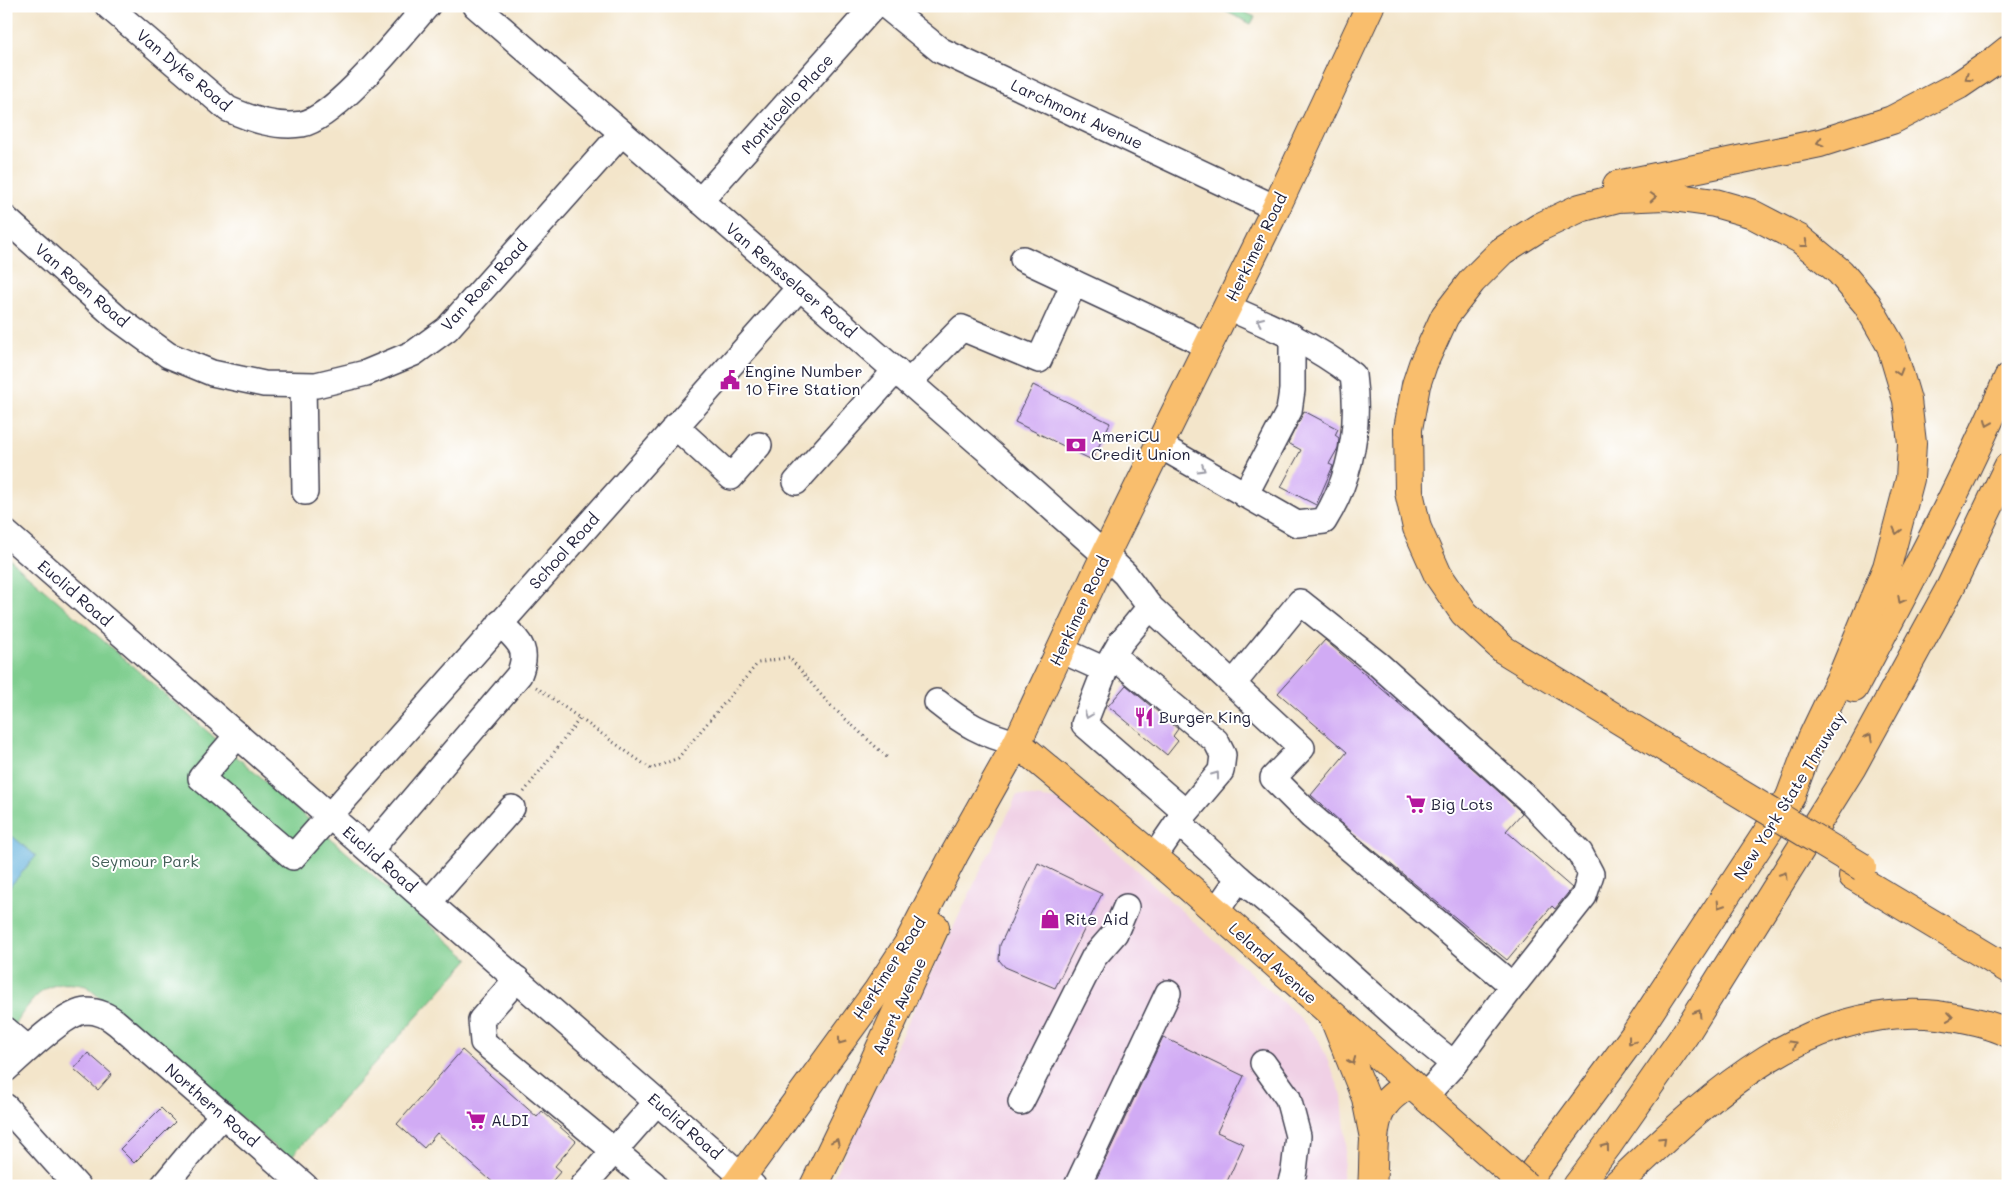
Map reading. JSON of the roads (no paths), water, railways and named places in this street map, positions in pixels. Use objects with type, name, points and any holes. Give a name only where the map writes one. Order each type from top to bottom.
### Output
[{"type":"main road","name":"Herkimer Road","points":[[744,1183],[908,944],[954,855],[1017,743],[1105,556],[1276,208],[1370,6]]},
{"type":"main road","points":[[2008,50],[1994,62],[1959,85],[1892,120],[1820,143],[1593,190],[1531,214],[1497,238],[1459,274],[1420,330],[1404,374],[1397,422],[1396,470],[1400,509],[1411,544],[1430,588],[1466,633],[1499,662],[1699,776],[1858,872],[2008,969]]},
{"type":"main road","points":[[1699,776],[1504,650],[1464,613],[1438,575],[1417,528],[1410,492],[1408,429],[1416,385],[1423,364],[1445,316],[1472,280],[1502,251],[1540,226],[1580,208],[1618,198],[1665,196],[1715,203],[1750,213],[1800,239],[1840,272],[1867,304],[1891,346],[1908,400],[1912,443],[1910,478],[1887,567],[1844,671],[1812,738],[1790,797]]},
{"type":"main road","name":"New York State Thruway","points":[[1525,1186],[1636,1033],[1829,736],[1908,588],[1982,437],[2008,378]]},
{"type":"main road","points":[[1576,1186],[1608,1145],[1684,1036],[1852,767],[1950,588],[2008,467]]},
{"type":"main road","name":"Leland Avenue","points":[[1017,743],[1216,911],[1525,1186]]},
{"type":"main road","name":"Auert Avenue","points":[[814,1186],[902,1001],[1017,743]]},
{"type":"main road","points":[[1858,872],[2008,955]]},
{"type":"main road","points":[[1615,1186],[1683,1122],[1756,1066],[1804,1037],[1839,1024],[1864,1018],[1916,1013],[1956,1017],[2008,1033]]},
{"type":"main road","points":[[1333,1016],[1366,1098],[1374,1138]]},
{"type":"main road","points":[[1372,1186],[1374,1138],[1385,1103],[1418,1090]]},
{"type":"street","name":"Van Dyke Road","points":[[108,6],[228,109],[251,119],[279,124],[302,124],[318,118],[353,90],[427,6]]},
{"type":"street","name":"Van Rensselaer Road","points":[[476,6],[902,376],[1125,574],[1150,607],[1302,748],[1273,778],[1311,816],[1513,986]]},
{"type":"street","name":"Monticello Place","points":[[700,201],[874,6]]},
{"type":"street","name":"Larchmont Avenue","points":[[886,6],[940,50],[1276,208]]},
{"type":"street","name":"Van Roen Road","points":[[6,220],[117,318],[168,355],[212,373],[264,384],[316,385],[366,373],[414,353],[446,329],[622,133]]},
{"type":"street","points":[[1023,258],[1188,336],[1207,347]]},
{"type":"street","points":[[796,482],[902,376],[962,328],[1039,360],[1074,283]]},
{"type":"street","name":"School Road","points":[[238,734],[201,778],[293,857],[329,814],[800,287]]},
{"type":"street","points":[[1159,445],[1297,524],[1324,520],[1337,499],[1349,466],[1355,433],[1356,397],[1353,374],[1334,360],[1292,336],[1227,307]]},
{"type":"street","points":[[1245,495],[1289,411],[1292,390],[1292,336]]},
{"type":"street","points":[[303,386],[305,492]]},
{"type":"street","points":[[675,426],[731,477],[759,445]]},
{"type":"street","name":"Euclid Road","points":[[6,533],[657,1102],[744,1183]]},
{"type":"street","points":[[1233,684],[1300,602],[1379,665],[1528,798],[1580,853],[1591,874],[1584,896],[1454,1064],[1418,1090]]},
{"type":"street","points":[[1150,607],[1121,642],[1109,663],[1084,724],[1182,817],[1239,878],[1287,918],[1406,1025],[1454,1064]]},
{"type":"street","points":[[370,850],[519,675],[525,661],[520,643],[500,623]]},
{"type":"street","points":[[1061,650],[1109,663],[1216,741],[1223,755],[1221,771],[1182,817],[1154,857]]},
{"type":"street","points":[[936,702],[960,720],[994,738],[1017,743]]},
{"type":"street","points":[[429,902],[512,808]]},
{"type":"street","points":[[1216,911],[1239,878]]},
{"type":"street","points":[[1021,1102],[1094,957],[1115,933],[1126,907]]},
{"type":"street","points":[[517,979],[481,1020],[483,1042],[654,1184],[653,1186]]},
{"type":"street","points":[[1077,1186],[1168,994]]},
{"type":"street","name":"Northern Road","points":[[28,1049],[41,1037],[72,1016],[84,1011],[110,1017],[305,1186]]},
{"type":"street","points":[[6,1030],[28,1049],[6,1069]]},
{"type":"street","points":[[1263,1063],[1288,1098],[1298,1136],[1294,1171],[1290,1186]]},
{"type":"street","points":[[583,1186],[657,1102]]},
{"type":"street","points":[[6,1107],[77,1186]]},
{"type":"street","points":[[163,1186],[223,1114]]},
{"type":"water","points":[[12,836],[36,856],[6,891],[6,843]]},
{"type":"place","name":"Engine Number 10 Fire Station","points":[[730,380]]},
{"type":"place","name":"AmeriCU Credit Union","points":[[1076,445]]},
{"type":"place","name":"Burger King","points":[[1144,717]]},
{"type":"place","name":"Big Lots","points":[[1416,804]]},
{"type":"place","name":"Rite Aid","points":[[1050,919]]},
{"type":"place","name":"ALDI","points":[[476,1120]]},
{"type":"park label","name":"Seymour Park","points":[[145,861]]}]
